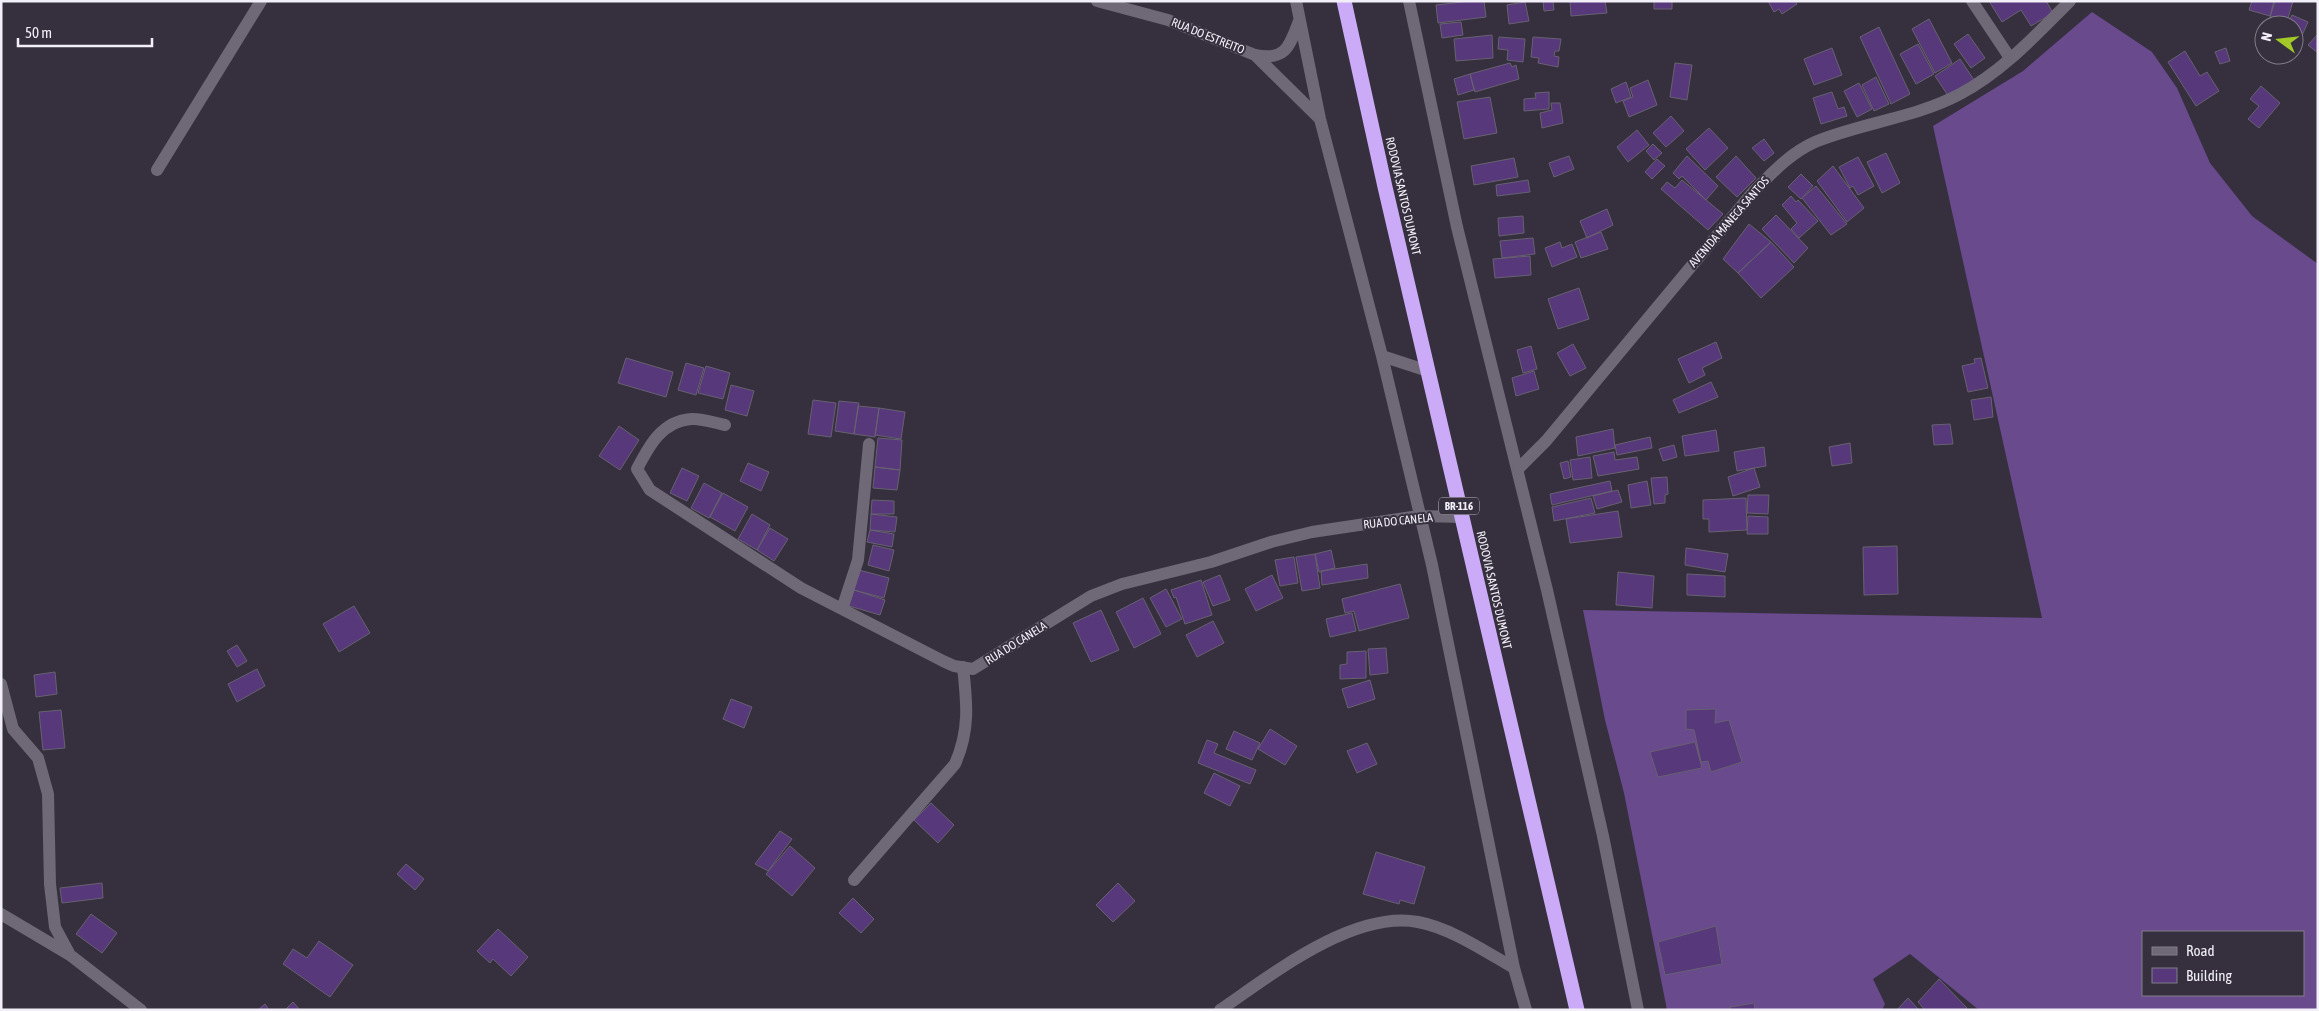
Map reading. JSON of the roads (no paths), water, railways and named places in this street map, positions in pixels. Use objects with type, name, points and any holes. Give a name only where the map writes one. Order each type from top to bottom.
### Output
[{"type":"highway","name":"RODOVIA SANTOS DUMONT","points":[[1344,1],[1577,1010]]},
{"type":"street","points":[[156,170],[261,1]]},
{"type":"street","name":"RUA DO ESTREITO","points":[[1097,1],[1168,20],[1255,56],[1269,58],[1280,55],[1291,43],[1299,21]]},
{"type":"street","points":[[1296,1],[1320,119],[1382,356],[1432,565],[1514,968],[1526,1010]]},
{"type":"street","points":[[1409,1],[1457,227],[1518,469],[1603,836],[1638,1010]]},
{"type":"street","points":[[1972,1],[2010,58]]},
{"type":"street","name":"AVENIDA MANECA SANTOS","points":[[1518,469],[1546,441],[1753,192],[1785,160],[1814,143],[1919,110],[1959,95],[1995,71],[2070,1]]},
{"type":"street","points":[[1255,56],[1320,119]]},
{"type":"street","points":[[1382,356],[1428,370]]},
{"type":"street","points":[[725,425],[692,418],[670,424],[651,443],[637,469],[650,490],[801,588],[943,661],[962,668],[966,699],[964,743],[955,764],[854,880]]},
{"type":"street","points":[[842,609],[858,560],[869,444]]},
{"type":"street","name":"RUA DO CANELA","points":[[962,668],[973,669],[1091,596],[1122,584],[1211,562],[1271,542],[1312,532],[1419,516],[1462,516]]},
{"type":"street","points":[[1,684],[13,729],[38,758],[48,794],[50,884],[55,928],[70,955]]},
{"type":"street","points":[[1,914],[70,955],[141,1010]]},
{"type":"street","points":[[1220,1010],[1296,958],[1346,932],[1384,923],[1418,922],[1458,936],[1514,968]]}]
